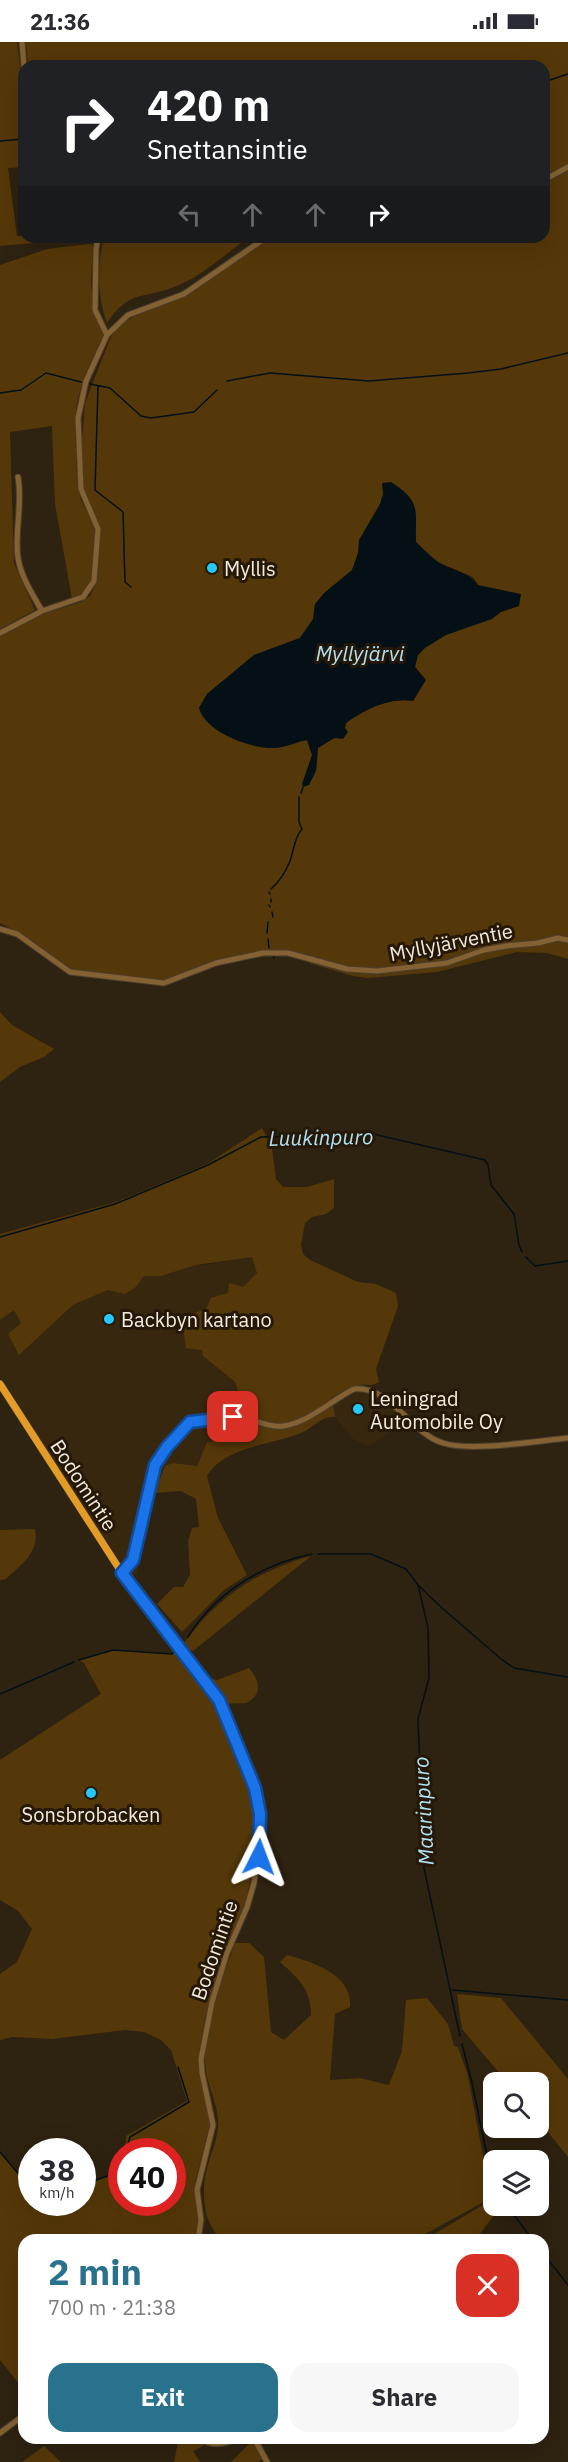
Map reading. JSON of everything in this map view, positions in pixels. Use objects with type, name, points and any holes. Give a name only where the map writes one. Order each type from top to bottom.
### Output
[{"type":"main road","name":"Bodomintie","points":[[0,1384],[122,1573]]},
{"type":"street","points":[[21,42],[23,60]]},
{"type":"street","points":[[550,177],[568,167]]},
{"type":"street","points":[[97,243],[95,310],[107,335]]},
{"type":"street","points":[[0,633],[42,610],[83,597],[94,581],[98,529],[81,489],[78,418],[87,381],[107,335],[128,315],[184,294],[258,243]]},
{"type":"street","points":[[18,477],[20,491],[18,557],[23,576],[42,610]]},
{"type":"street","name":"Myllyjärventie","points":[[0,929],[18,934],[70,972],[164,983],[216,963],[263,953],[294,954],[346,969],[376,971],[447,963],[484,950],[506,946],[538,943],[558,938],[568,940]]},
{"type":"street","points":[[122,1573],[133,1560],[155,1465],[167,1447],[190,1422],[233,1417],[249,1419],[269,1426],[284,1426],[302,1421],[354,1389],[363,1388],[374,1390],[423,1432],[442,1443],[469,1447],[568,1438]]},
{"type":"street","name":"Bodomintie","points":[[122,1573],[214,1691],[246,1762],[258,1801],[261,1836],[254,1882],[247,1907],[227,1953],[212,2002],[201,2058],[213,2125],[197,2190],[201,2220],[199,2234]]},
{"type":"street","points":[[0,2433],[18,2420]]},
{"type":"street","points":[[257,2444],[267,2462]]},
{"type":"shaded area","points":[[0,42],[17,42],[19,60],[18,167],[8,168],[18,243],[34,243],[0,246]]},
{"type":"shaded area","points":[[26,42],[568,42],[568,164],[550,173],[550,60],[28,60]]},
{"type":"shaded area","points":[[568,170],[568,959],[547,953],[517,952],[437,972],[368,978],[309,963],[312,959],[295,953],[243,956],[165,983],[73,970],[25,936],[0,923],[0,636],[43,614],[81,602],[90,596],[97,582],[101,529],[84,488],[82,443],[85,403],[112,334],[120,325],[142,311],[185,296],[263,243],[550,243],[550,180]],"holes":[[[416,542],[439,563],[473,577],[478,585],[418,654],[415,667],[425,680],[413,701],[386,702],[369,708],[346,723],[339,735],[318,748],[316,771],[309,765],[312,755],[307,740],[302,741],[199,708],[207,694],[254,655],[300,638],[313,619],[315,604],[352,570],[359,553]]]},
{"type":"shaded area","points":[[103,243],[242,243],[189,280],[167,290],[139,296],[123,304],[107,323],[101,302],[100,258]]},
{"type":"shaded area","points":[[93,245],[91,282],[93,302],[104,333],[83,379],[75,417],[77,483],[81,500],[93,523],[95,537],[91,580],[84,592],[72,599],[55,504],[52,426],[10,432],[14,563],[35,610],[0,629],[0,265],[47,249]]},
{"type":"shaded area","points":[[0,1012],[12,1025],[54,1049],[44,1057],[20,1067],[0,1082]]},
{"type":"shaded area","points":[[262,1128],[272,1148],[276,1179],[283,1187],[307,1187],[334,1179],[334,1208],[326,1214],[312,1217],[305,1223],[301,1245],[303,1254],[310,1260],[358,1282],[376,1284],[396,1293],[398,1306],[376,1369],[379,1382],[353,1387],[332,1398],[335,1417],[321,1420],[301,1433],[237,1452],[215,1466],[207,1476],[218,1518],[247,1575],[224,1590],[182,1632],[157,1604],[174,1587],[183,1587],[190,1575],[188,1541],[192,1528],[199,1527],[196,1499],[181,1491],[154,1493],[165,1466],[173,1463],[197,1466],[207,1442],[226,1439],[232,1413],[240,1398],[235,1382],[203,1356],[202,1350],[186,1348],[183,1327],[194,1313],[206,1309],[211,1298],[228,1293],[229,1283],[243,1287],[257,1273],[252,1257],[196,1265],[161,1276],[144,1276],[136,1287],[125,1294],[108,1290],[73,1305],[19,1355],[8,1334],[21,1323],[14,1310],[0,1320],[0,1234],[116,1202],[207,1164]]},
{"type":"shaded area","points":[[252,1256],[257,1273],[243,1287],[228,1293],[203,1350],[203,1356],[235,1382],[240,1398],[232,1413],[226,1439],[207,1442],[197,1466],[173,1463],[161,1471],[154,1493],[137,1576],[128,1575],[0,1378],[0,1320],[14,1309],[21,1323],[19,1355],[73,1305],[108,1290],[136,1287],[144,1276],[161,1276],[196,1265]]},
{"type":"shaded area","points":[[359,1390],[372,1393],[407,1421],[369,1446],[354,1440],[335,1417],[333,1405]]},
{"type":"shaded area","points":[[35,1529],[35,1545],[28,1557],[6,1579],[0,1580],[0,1530]]},
{"type":"shaded area","points":[[311,1556],[193,1651],[184,1643],[211,1612],[240,1588],[272,1570]]},
{"type":"shaded area","points":[[177,1649],[210,1694],[249,1778],[257,1816],[256,1847],[245,1907],[228,1943],[205,2018],[199,2052],[210,2123],[195,2182],[198,2223],[195,2234],[18,2234],[18,2382],[0,2360],[0,2152],[18,2174],[18,2216],[96,2216],[96,2180],[108,2176],[108,2216],[186,2216],[186,2138],[126,2138],[187,2101],[171,2050],[161,2040],[144,2032],[125,2030],[52,2039],[12,2037],[0,2040],[0,1974],[17,1962],[32,1929],[18,1911],[0,1900],[0,1760],[101,1694],[84,1663],[79,1660],[113,1650],[172,1654]]},
{"type":"shaded area","points":[[249,1668],[257,1681],[256,1694],[246,1703],[228,1704],[212,1679],[217,1680]]},
{"type":"shaded area","points":[[235,1943],[249,1943],[264,1957],[271,2032],[284,2040],[311,2015],[306,1991],[298,1979],[280,1962],[287,1955],[319,1966],[338,1978],[345,1986],[349,1996],[350,2007],[335,2014],[330,2080],[360,2078],[389,2085],[402,2051],[406,2000],[427,1998],[448,2024],[454,2046],[458,2047],[468,2076],[483,2156],[483,2202],[425,2234],[215,2234],[207,2216],[204,2198],[205,2176],[218,2129],[216,2107],[207,2078],[205,2056],[209,2023]]},
{"type":"shaded area","points":[[457,1994],[501,1998],[568,2079],[568,2157],[549,2133],[549,2072],[499,2072],[462,2029]]},
{"type":"shaded area","points":[[483,2205],[483,2216],[493,2216],[480,2234],[434,2234]]},
{"type":"shaded area","points":[[178,2444],[205,2445],[193,2451],[200,2462],[174,2462]]},
{"type":"shaded area","points":[[249,2444],[255,2444],[262,2460],[257,2462],[231,2462]]},
{"type":"shaded area","points":[[44,2446],[61,2462],[22,2462]]},
{"type":"water","name":"Myllyjärvi","points":[[391,482],[412,501],[416,514],[416,542],[431,557],[471,578],[478,585],[521,594],[519,606],[501,612],[492,619],[446,635],[425,648],[418,655],[415,667],[426,680],[413,701],[386,703],[346,723],[345,728],[348,732],[343,739],[334,738],[318,748],[316,771],[309,785],[303,787],[312,755],[307,740],[274,748],[253,746],[230,737],[210,725],[199,708],[207,694],[254,655],[300,638],[313,619],[315,604],[324,593],[352,570],[358,553],[359,540],[380,504],[383,494],[382,483]]},
{"type":"waterway","points":[[550,80],[568,74]]},
{"type":"waterway","points":[[0,141],[18,140]]},
{"type":"waterway","points":[[227,381],[270,373],[369,381],[468,373],[501,369],[568,353]]},
{"type":"waterway","points":[[0,393],[21,390],[46,373],[81,382]]},
{"type":"waterway","points":[[90,384],[110,388],[141,416],[151,418],[194,412],[217,390]]},
{"type":"waterway","points":[[98,386],[95,490],[123,512],[125,582],[131,587]]},
{"type":"waterway","points":[[301,793],[303,787]]},
{"type":"waterway","points":[[271,889],[286,869],[302,829],[299,822],[299,797]]},
{"type":"waterway","points":[[272,912],[273,917]]},
{"type":"waterway","points":[[267,933],[268,922]]},
{"type":"waterway","points":[[268,939],[269,948]]},
{"type":"waterway","name":"Luukinpuro","points":[[0,1237],[115,1204],[208,1165],[261,1137],[369,1133],[485,1160],[491,1185],[514,1214],[522,1252]]},
{"type":"waterway","name":"Luukinpuro","points":[[526,1257],[535,1266],[568,1261]]},
{"type":"waterway","points":[[188,1637],[211,1607],[241,1583],[275,1565],[312,1554]]},
{"type":"waterway","points":[[318,1554],[371,1554],[406,1569],[418,1585],[442,1608],[514,1668],[567,1677]]},
{"type":"waterway","name":"Maarinpuro","points":[[418,1585],[428,1628],[429,1678],[418,1719],[424,1868],[460,2036]]},
{"type":"waterway","points":[[79,1660],[113,1650],[172,1654],[177,1649]]},
{"type":"waterway","points":[[0,1694],[74,1662]]},
{"type":"waterway","points":[[452,1990],[568,2000]]},
{"type":"waterway","name":"Maarinpuro","points":[[462,2044],[486,2150]]},
{"type":"waterway","points":[[130,2138],[189,2102],[178,2067]]},
{"type":"waterway","points":[[0,2152],[18,2173]]},
{"type":"waterway","points":[[96,2180],[108,2176]]},
{"type":"waterway","name":"Maarinpuro","points":[[514,2216],[528,2234]]},
{"type":"waterway","name":"Maarinpuro","points":[[549,2261],[568,2285]]},
{"type":"place","name":"Myllis","points":[[212,568]]},
{"type":"place","name":"Backbyn kartano","points":[[109,1319]]},
{"type":"place","name":"Leningrad Automobile Oy","points":[[358,1409]]},
{"type":"place","name":"Sonsbrobacken","points":[[91,1793]]},
{"type":"route","points":[[233,1417],[190,1422],[160,1456],[155,1465],[133,1560],[122,1573],[219,1700],[255,1788],[260,1814],[259,1857]]}]
